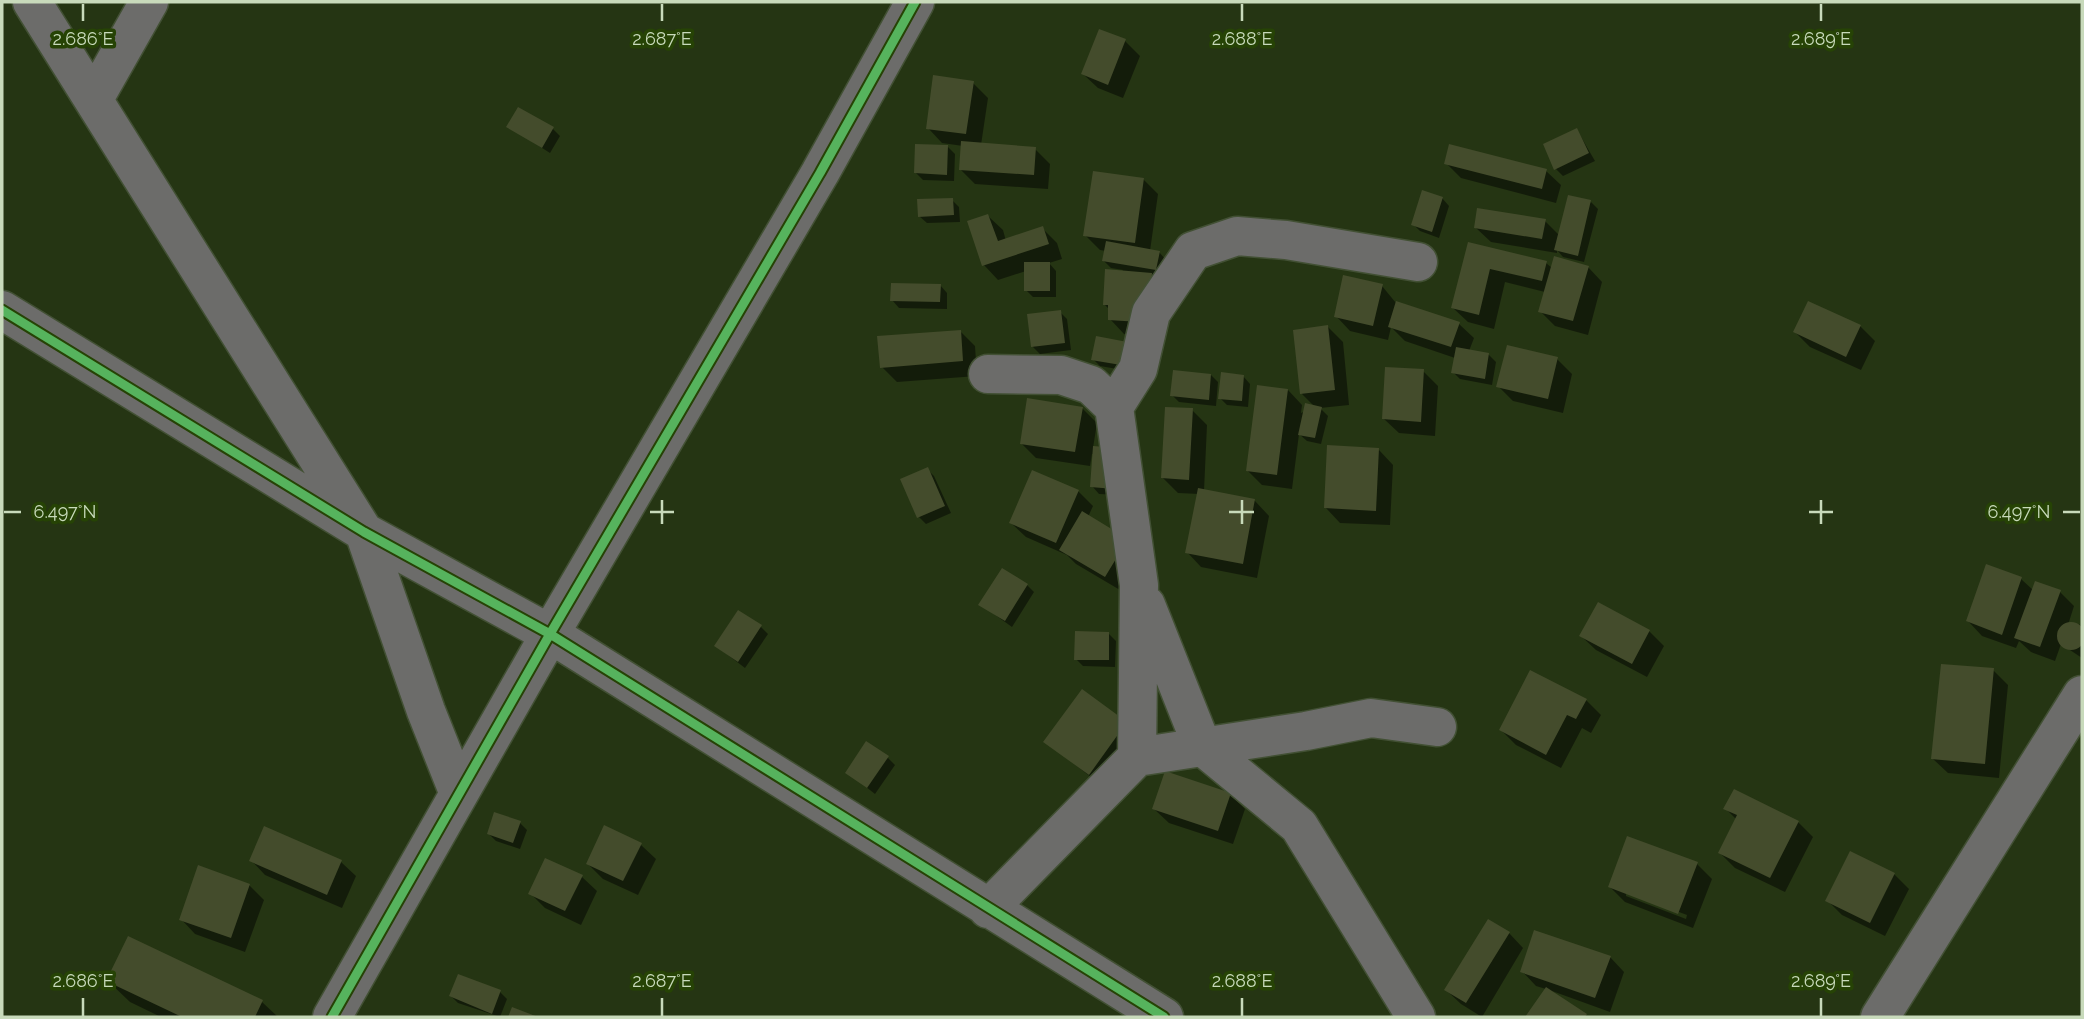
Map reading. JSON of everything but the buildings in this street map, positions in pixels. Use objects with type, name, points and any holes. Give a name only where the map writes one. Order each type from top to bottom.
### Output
[{"type":"street","points":[[32,2],[364,532],[426,711],[460,794]]},
{"type":"street","points":[[94,99],[149,2]]},
{"type":"street","points":[[332,1017],[550,634],[820,173],[915,2]]},
{"type":"street","points":[[1114,407],[1138,369],[1151,313],[1193,251],[1237,236],[1286,240],[1418,262]]},
{"type":"street","points":[[2,310],[364,532],[550,634],[1164,1017]]},
{"type":"street","points":[[988,374],[1061,375],[1091,385],[1114,407],[1139,585],[1137,757]]},
{"type":"street","points":[[1139,585],[1202,746],[1299,826],[1416,1017]]},
{"type":"street","points":[[1880,1017],[2068,738],[2082,695]]},
{"type":"street","points":[[988,909],[1137,757],[1306,732],[1371,718],[1437,727]]},
{"type":"cycle path","points":[[332,1017],[550,634],[820,173],[915,2]]},
{"type":"cycle path","points":[[2,310],[364,532],[550,634],[1164,1017]]}]
